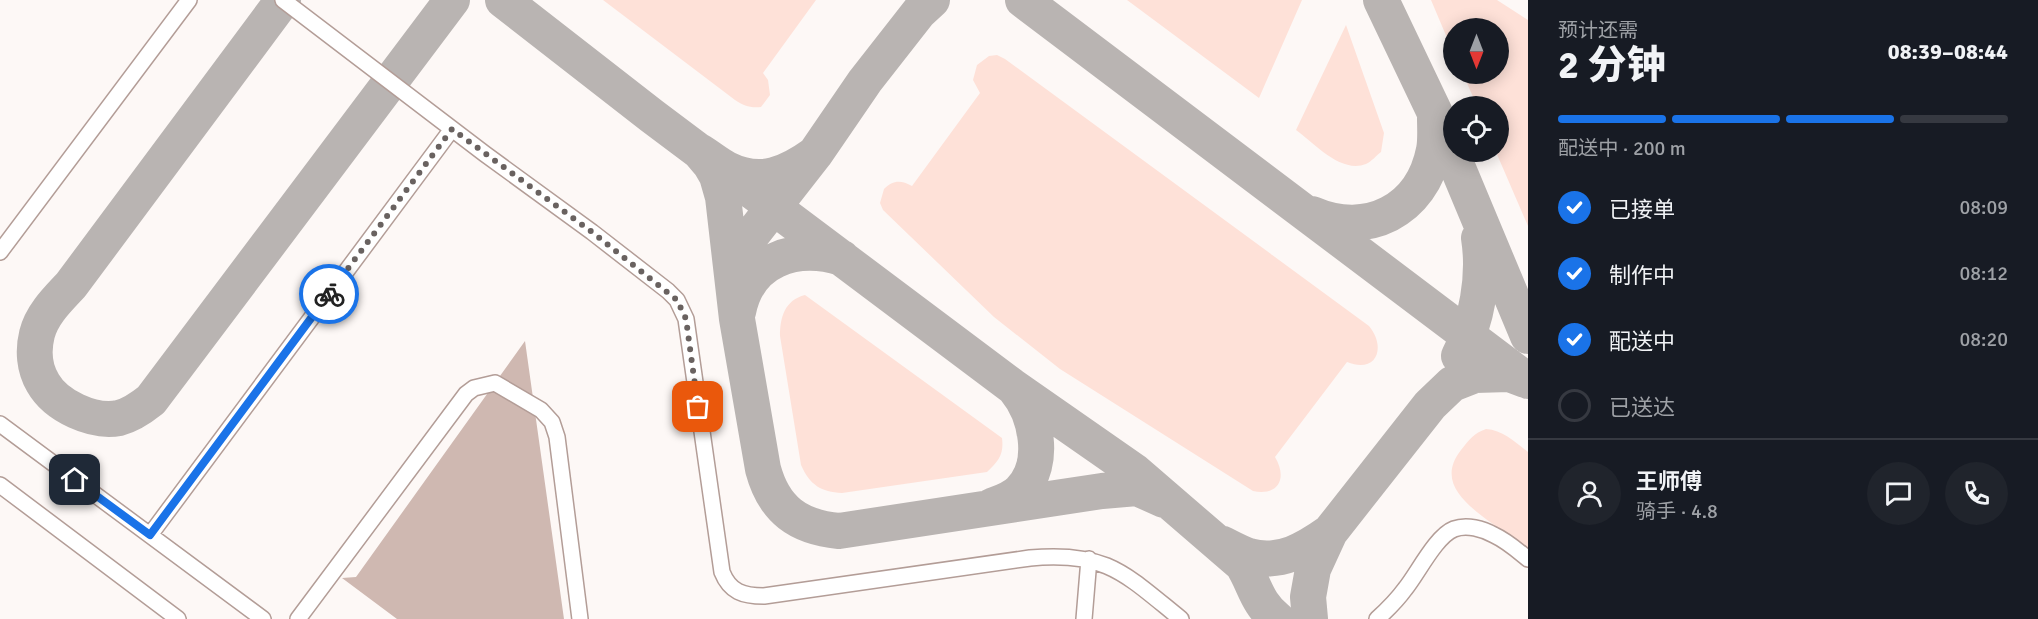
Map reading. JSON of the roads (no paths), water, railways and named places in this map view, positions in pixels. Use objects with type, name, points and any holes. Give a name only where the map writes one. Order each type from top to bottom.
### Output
[{"type":"lane","points":[[0,252],[189,0]]},
{"type":"lane","points":[[283,0],[592,232],[677,300],[686,319],[722,572],[731,588],[749,596],[764,596],[1058,556],[1100,562],[1123,574],[1181,619]]},
{"type":"lane","points":[[150,535],[452,129]]},
{"type":"lane","points":[[298,619],[466,394],[474,388],[495,383],[542,410],[552,422],[557,437],[580,619]]},
{"type":"lane","points":[[0,424],[262,619]]},
{"type":"lane","points":[[0,484],[178,619]]},
{"type":"lane","points":[[1377,619],[1404,591],[1440,540],[1453,529],[1467,527],[1485,531],[1504,540],[1528,559]]},
{"type":"lane","points":[[1084,619],[1089,559]]}]
